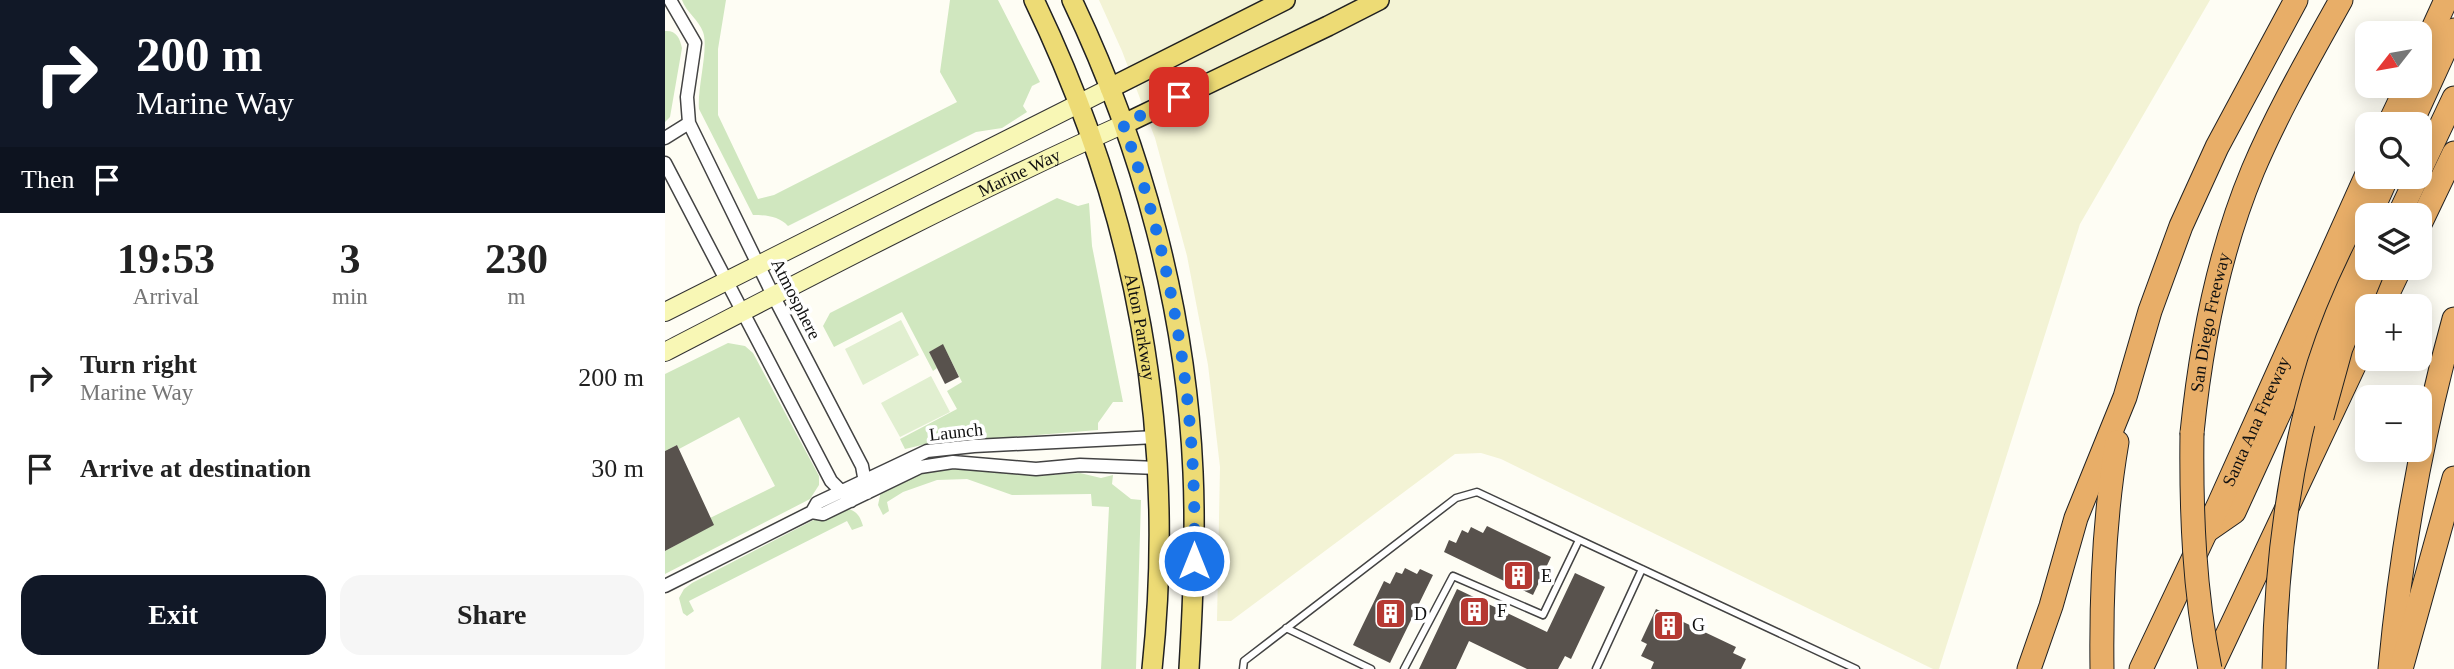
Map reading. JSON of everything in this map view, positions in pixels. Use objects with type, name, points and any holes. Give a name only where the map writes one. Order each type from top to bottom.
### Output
[{"type":"highway","points":[[2029,669],[2051,606],[2076,518],[2125,397],[2150,311],[2181,226],[2217,147],[2295,0]]},
{"type":"highway","name":"San Diego Freeway","points":[[2211,669],[2195,573],[2191,498],[2192,433],[2206,328],[2218,275],[2253,170],[2341,0]]},
{"type":"highway","points":[[2433,28],[2446,0]]},
{"type":"highway","points":[[2416,112],[2454,30]]},
{"type":"highway","points":[[2430,112],[2454,61]]},
{"type":"highway","points":[[2432,145],[2454,98]]},
{"type":"highway","points":[[2430,203],[2454,153]]},
{"type":"highway","name":"Santa Ana Freeway","points":[[2141,669],[2206,532],[2360,189]]},
{"type":"highway","points":[[2206,532],[2234,512],[2355,248]]},
{"type":"highway","points":[[2274,669],[2278,575],[2286,513],[2301,439],[2319,365],[2343,297],[2355,273]]},
{"type":"highway","points":[[2289,669],[2294,565],[2309,474],[2341,348],[2369,280]]},
{"type":"highway","points":[[2390,669],[2406,544],[2423,442],[2454,319]]},
{"type":"highway","points":[[2211,669],[2355,364]]},
{"type":"highway","points":[[2102,669],[2101,606],[2110,484],[2125,397]]},
{"type":"highway","points":[[2401,669],[2454,478]]},
{"type":"main road","name":"Alton Parkway","points":[[1034,0],[1093,137],[1116,212],[1135,292],[1149,373],[1158,468],[1160,553],[1152,669]]},
{"type":"main road","name":"Alton Parkway","points":[[1072,0],[1110,88],[1140,174],[1168,285],[1187,397],[1193,473],[1195,541],[1189,669]]},
{"type":"main road","name":"Marine Way","points":[[665,312],[1285,0]]},
{"type":"main road","name":"Marine Way","points":[[665,352],[743,310],[1093,137],[1378,0]]},
{"type":"street","name":"Atmosphere","points":[[670,0],[695,43],[687,97],[689,123],[773,295],[862,466],[865,487]]},
{"type":"street","points":[[665,138],[689,123]]},
{"type":"street","points":[[665,163],[831,481],[846,496]]},
{"type":"street","name":"Launch","points":[[665,586],[812,512],[823,514],[846,496],[926,451],[1156,436]]},
{"type":"street","points":[[1078,442],[1080,465]]},
{"type":"street","name":"Launch","points":[[865,487],[920,467],[953,462],[1036,469],[1080,465],[1158,468]]},
{"type":"lane","points":[[1243,669],[1244,661],[1456,498],[1477,492],[1856,669]]},
{"type":"lane","points":[[1405,669],[1453,576],[1543,615],[1579,540]]},
{"type":"lane","points":[[1596,669],[1642,569]]},
{"type":"lane","points":[[1286,628],[1371,669]]},
{"type":"green space","points":[[682,0],[726,0],[718,49],[718,115],[758,199],[774,195],[957,102],[940,72],[950,0],[998,0],[1040,82],[1032,86],[1023,106],[1027,112],[1002,128],[976,132],[788,226],[776,218],[753,215],[699,109],[704,58],[703,32]]},
{"type":"green space","points":[[1099,0],[2210,0],[2080,224],[1939,669],[1933,669],[1501,459],[1481,453],[1455,454],[1231,621],[1217,621],[1220,467],[1208,365],[1187,256],[1155,138],[1122,51]]},
{"type":"green space","points":[[665,31],[677,35],[682,48],[670,117],[665,122]]},
{"type":"green space","points":[[1057,198],[1078,206],[1089,203],[1092,246],[1123,402],[1113,402],[1098,423],[1098,430],[926,444],[905,449],[900,439],[957,409],[947,391],[962,382],[943,345],[929,352],[937,368],[933,371],[902,312],[834,347],[823,326],[830,313]]},
{"type":"green space","points":[[901,320],[919,355],[863,385],[845,349]]},
{"type":"green space","points":[[728,343],[745,346],[753,353],[819,476],[819,485],[810,499],[665,574],[665,551],[713,525],[710,518],[775,486],[739,417],[679,449],[677,445],[665,451],[665,374]]},
{"type":"green space","points":[[931,376],[950,412],[900,437],[881,403]]},
{"type":"green space","points":[[965,464],[1034,476],[1080,473],[1101,478],[1113,475],[1112,484],[1131,499],[1141,500],[1136,669],[1101,669],[1109,507],[1092,506],[1091,494],[1012,495],[967,479],[937,480],[903,492],[887,502],[889,511],[883,515],[878,505],[881,491],[918,470]]},
{"type":"green space","points":[[837,508],[854,511],[863,526],[852,530],[847,521],[689,601],[694,611],[687,616],[683,613],[679,598],[684,589],[692,583]]},
{"type":"building","points":[[943,344],[959,377],[945,384],[929,352]]},
{"type":"building","points":[[677,445],[714,525],[665,551],[665,451]]},
{"type":"building","name":"E","points":[[1487,526],[1551,557],[1533,595],[1444,552],[1449,540],[1456,543],[1462,530],[1468,533],[1471,527],[1483,533]]},
{"type":"building","name":"D","points":[[1405,568],[1417,574],[1420,569],[1433,575],[1390,663],[1353,645],[1384,581],[1390,584],[1396,572],[1402,574]]},
{"type":"building","name":"F","points":[[1575,573],[1605,587],[1571,659],[1565,656],[1558,669],[1527,669],[1469,641],[1456,669],[1419,669],[1457,589],[1547,632]]},
{"type":"building","name":"G","points":[[1656,609],[1736,647],[1733,653],[1746,659],[1741,669],[1651,669],[1654,662],[1641,656],[1647,644],[1641,641]]},
{"type":"place","name":"E","points":[[1518,576]]},
{"type":"place","name":"F","points":[[1474,611]]},
{"type":"place","name":"D","points":[[1391,614]]},
{"type":"place","name":"G","points":[[1669,625]]},
{"type":"route","points":[[1179,97],[1123,124],[1154,224],[1178,333],[1192,450],[1194,561]]}]
